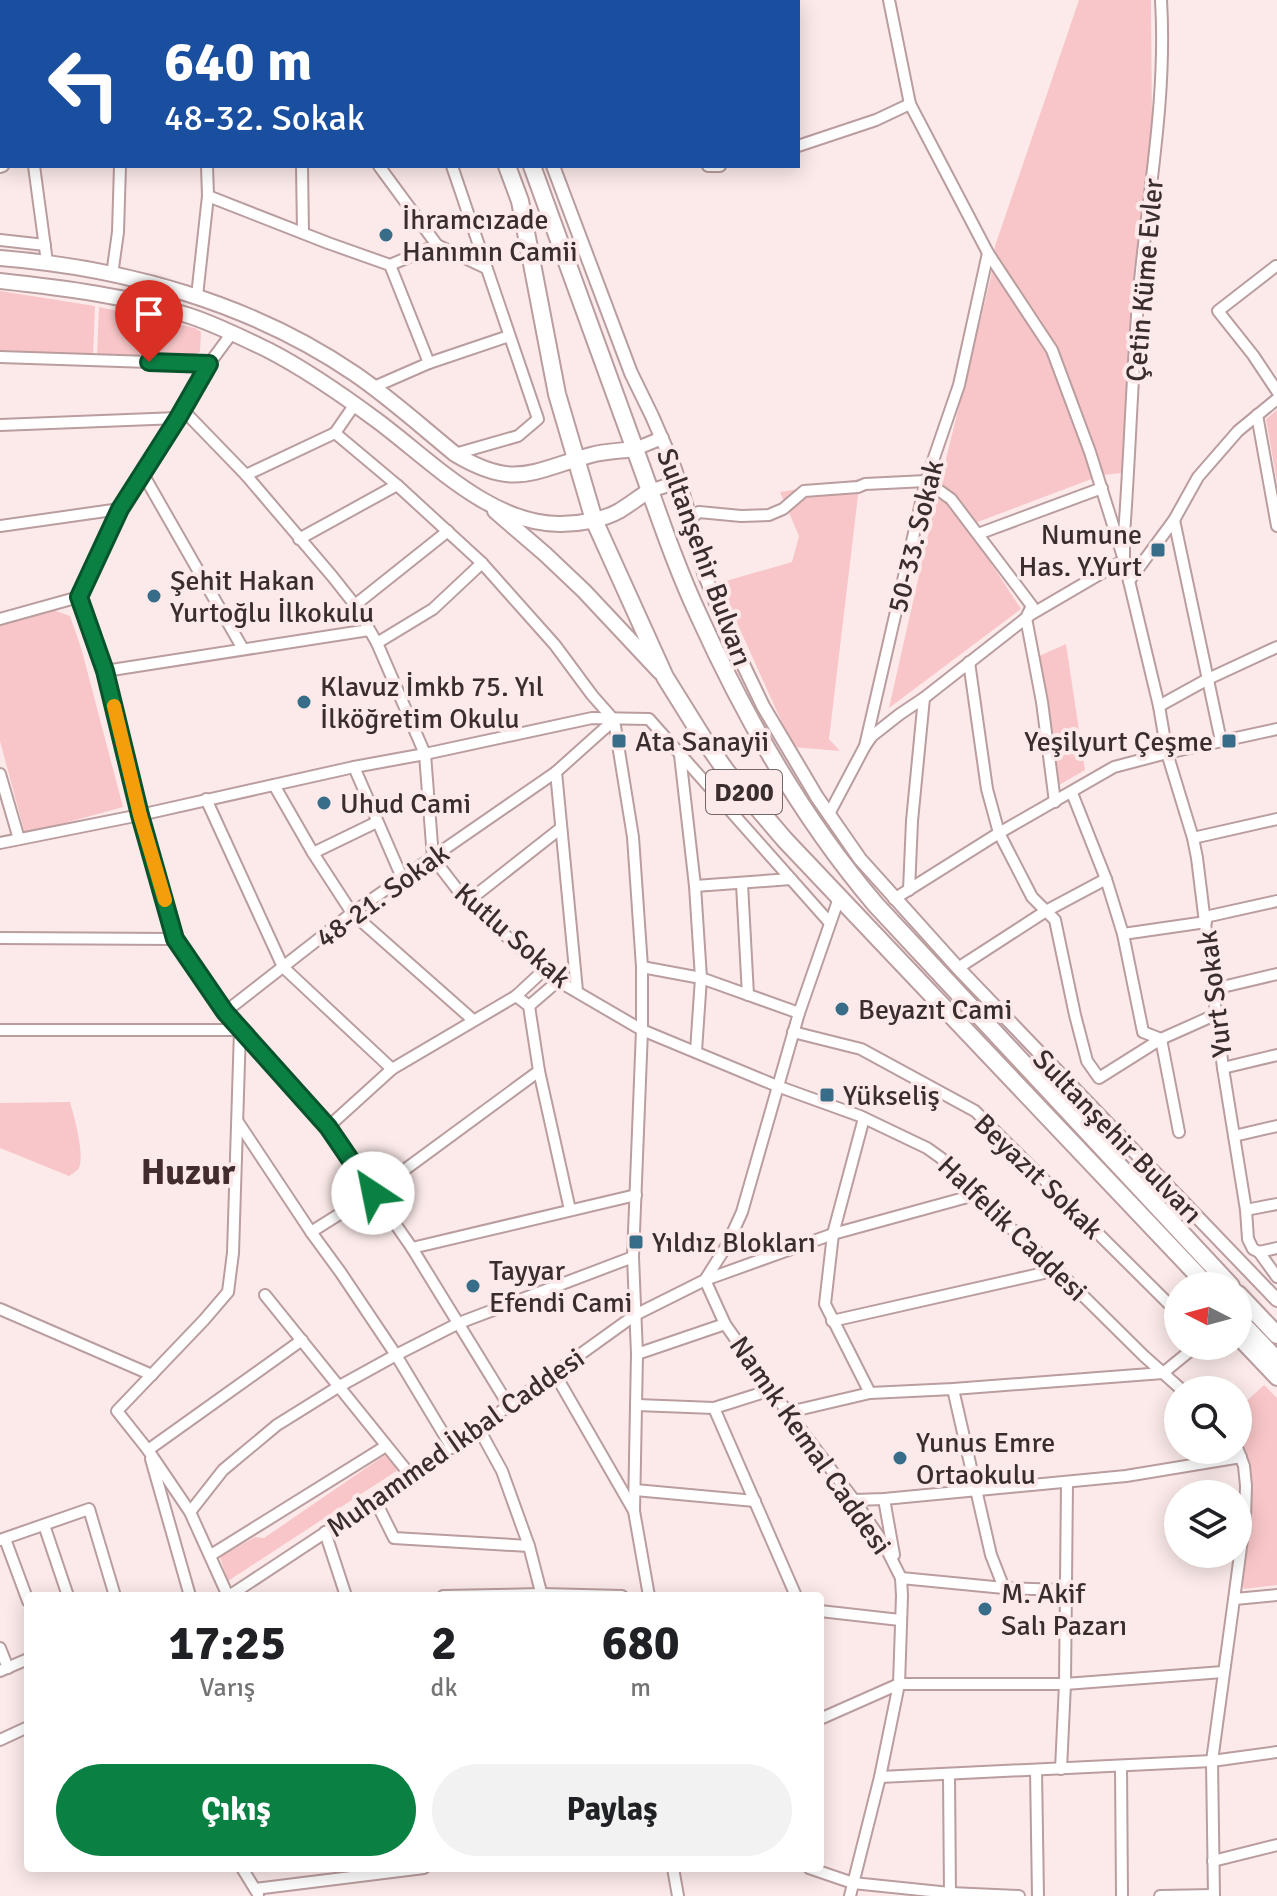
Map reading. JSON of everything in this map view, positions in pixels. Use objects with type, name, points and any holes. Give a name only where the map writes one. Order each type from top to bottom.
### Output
[{"type":"highway","name":"Sultanşehir Bulvarı","points":[[508,168],[520,201],[557,394],[575,461],[594,520],[665,677],[726,771],[776,830],[1193,1272]]},
{"type":"highway","name":"Sultanşehir Bulvarı","points":[[533,168],[649,491],[697,614],[745,711],[797,800],[842,865],[876,905],[1218,1272]]},
{"type":"highway","points":[[1252,1309],[1277,1335]]},
{"type":"highway","points":[[1252,1334],[1277,1360]]},
{"type":"main road","points":[[0,258],[47,262],[197,296],[273,327],[374,387],[455,454],[482,469],[507,475],[538,473],[597,454],[635,449]]},
{"type":"main road","points":[[0,281],[74,289],[190,316],[232,333],[299,367],[355,404],[479,498],[584,591],[665,677]]},
{"type":"main road","points":[[479,498],[526,519],[561,524],[594,520],[619,511],[649,491]]},
{"type":"main road","points":[[1252,1352],[1277,1378]]},
{"type":"street","points":[[865,746],[872,736],[1026,618],[1124,560],[1090,452],[1052,350],[988,253],[910,104],[889,0]]},
{"type":"street","name":"Çetin Küme Evler","points":[[1124,560],[1139,292],[1161,99],[1164,36],[1161,0]]},
{"type":"street","points":[[800,145],[876,120],[910,104]]},
{"type":"street","points":[[34,168],[47,262]]},
{"type":"street","points":[[112,275],[118,232],[120,168]]},
{"type":"street","points":[[197,296],[208,196],[207,168]]},
{"type":"street","points":[[302,168],[303,233]]},
{"type":"street","points":[[380,168],[437,245],[486,268]]},
{"type":"street","points":[[453,168],[538,419],[518,436],[455,454]]},
{"type":"street","name":"Sultanşehir Bulvarı","points":[[554,168],[631,373],[679,482],[704,573],[728,633],[773,725],[829,814],[860,859],[894,899],[1277,1300]]},
{"type":"street","points":[[208,196],[390,265],[437,245]]},
{"type":"street","points":[[0,240],[45,245]]},
{"type":"street","name":"50-33. Sokak","points":[[829,814],[865,746],[926,481],[959,385],[988,253]]},
{"type":"street","points":[[390,265],[429,363]]},
{"type":"street","points":[[1276,266],[1218,311],[1277,391]]},
{"type":"street","points":[[232,333],[209,364],[120,509],[79,597],[105,671],[140,815],[175,939],[225,1012],[328,1127],[412,1248],[509,1406]]},
{"type":"street","points":[[374,387],[429,363],[509,336]]},
{"type":"street","points":[[0,357],[209,364]]},
{"type":"street","points":[[1129,581],[1174,520],[1198,477],[1238,431],[1277,399]]},
{"type":"street","points":[[246,475],[335,433],[355,404]]},
{"type":"street","points":[[0,425],[180,414]]},
{"type":"street","name":"Kutlu Sokak","points":[[180,414],[246,475],[355,605],[377,643],[425,754],[433,858],[467,902],[558,981],[642,1030]]},
{"type":"street","points":[[1257,415],[1277,526]]},
{"type":"street","points":[[335,433],[482,563],[555,645],[614,720],[633,837],[642,967],[633,1257],[637,1354],[634,1511],[648,1592]]},
{"type":"street","points":[[635,449],[662,438]]},
{"type":"street","points":[[143,474],[243,649]]},
{"type":"street","points":[[690,519],[699,512],[769,515],[783,509],[804,491],[926,481],[951,499],[1032,606],[1026,618],[1042,702],[1055,802]]},
{"type":"street","points":[[649,491],[679,482]]},
{"type":"street","points":[[299,539],[397,485]]},
{"type":"street","points":[[978,534],[1102,488]]},
{"type":"street","points":[[0,526],[120,509]]},
{"type":"street","points":[[1174,520],[1221,741]]},
{"type":"street","points":[[355,605],[448,531]]},
{"type":"street","name":"Yurt Sokak","points":[[1124,560],[1159,706],[1167,753],[1193,838],[1201,879],[1223,1068],[1248,1239],[1253,1249],[1259,1252]]},
{"type":"street","points":[[377,643],[433,609],[482,563]]},
{"type":"street","points":[[0,619],[79,597]]},
{"type":"street","points":[[105,671],[369,630]]},
{"type":"street","points":[[1159,706],[1277,647]]},
{"type":"street","points":[[969,662],[987,789],[999,833],[1032,897],[1055,920],[1087,1061],[1099,1078],[1161,1039],[1217,1014]]},
{"type":"street","points":[[909,890],[924,698]]},
{"type":"street","points":[[0,843],[592,718],[649,719],[830,923]]},
{"type":"street","name":"48-21. Sokak","points":[[225,1012],[352,913],[556,772],[614,720]]},
{"type":"street","points":[[894,899],[999,833],[1114,767],[1277,729]]},
{"type":"street","points":[[680,754],[695,886],[701,978],[696,1051]]},
{"type":"street","points":[[354,767],[403,880]]},
{"type":"street","points":[[556,772],[577,991]]},
{"type":"street","points":[[0,774],[19,839]]},
{"type":"street","points":[[274,785],[352,913],[473,1020]]},
{"type":"street","points":[[1072,793],[1106,879],[1123,934],[1143,1032],[1161,1039]]},
{"type":"street","points":[[206,799],[283,967],[392,1069]]},
{"type":"street","points":[[1193,838],[1277,819]]},
{"type":"street","points":[[313,853],[377,822]]},
{"type":"street","points":[[467,902],[561,828]]},
{"type":"street","points":[[695,886],[791,879]]},
{"type":"street","points":[[958,968],[1046,911],[1106,879]]},
{"type":"street","points":[[742,884],[748,995]]},
{"type":"street","points":[[705,1280],[727,1245],[742,1212],[793,1032],[839,898]]},
{"type":"street","points":[[1123,934],[1205,919],[1277,901]]},
{"type":"street","points":[[0,938],[175,939]]},
{"type":"street","points":[[642,967],[701,978],[799,1013]]},
{"type":"street","points":[[328,1127],[392,1069],[516,996],[545,969]]},
{"type":"street","points":[[1214,989],[1277,974]]},
{"type":"street","points":[[529,1006],[558,981]]},
{"type":"street","points":[[516,996],[529,1006],[539,1071],[570,1210]]},
{"type":"street","points":[[0,1030],[240,1030]]},
{"type":"street","points":[[227,1592],[190,1512],[117,1411],[228,1292],[233,1253],[240,1030]]},
{"type":"street","name":"Halfelik Caddesi","points":[[642,1030],[864,1118],[934,1153],[1166,1376]]},
{"type":"street","name":"Beyazıt Sokak","points":[[793,1032],[861,1049],[975,1111],[1164,1299]]},
{"type":"street","points":[[1161,1039],[1179,1132]]},
{"type":"street","points":[[1223,1068],[1277,1055]]},
{"type":"street","points":[[311,1232],[373,1193],[539,1071]]},
{"type":"street","points":[[864,1118],[833,1234],[825,1304],[870,1393]]},
{"type":"street","points":[[237,1121],[396,1355],[452,1448]]},
{"type":"street","points":[[1234,1136],[1277,1126]]},
{"type":"street","points":[[412,1248],[636,1195]]},
{"type":"street","name":"Muhammed İkbal Caddesi","points":[[235,1592],[452,1448],[635,1315],[705,1280],[833,1234],[975,1195]]},
{"type":"street","points":[[1246,1210],[1277,1204]]},
{"type":"street","points":[[1277,1248],[1259,1252],[1277,1277]]},
{"type":"street","points":[[190,1512],[223,1470],[277,1425],[338,1387],[459,1323],[633,1257]]},
{"type":"street","points":[[832,1321],[1057,1270]]},
{"type":"street","name":"Namık Kemal Caddesi","points":[[705,1280],[725,1324],[854,1500],[884,1544],[901,1578],[899,1684],[880,1777],[850,1896]]},
{"type":"street","points":[[265,1295],[411,1476]]},
{"type":"street","points":[[0,1309],[152,1375]]},
{"type":"street","points":[[637,1354],[725,1324]]},
{"type":"street","points":[[148,1450],[302,1340]]},
{"type":"street","points":[[789,1412],[870,1393],[1163,1373],[1179,1360]]},
{"type":"street","points":[[555,1374],[634,1511]]},
{"type":"street","points":[[953,1389],[991,1555],[1004,1588]]},
{"type":"street","points":[[637,1405],[714,1408],[771,1390]]},
{"type":"street","points":[[714,1408],[794,1592]]},
{"type":"street","points":[[479,1429],[502,1471],[529,1546],[541,1592]]},
{"type":"street","points":[[211,1555],[386,1446]]},
{"type":"street","points":[[148,1450],[189,1592]]},
{"type":"street","points":[[854,1500],[1126,1476],[1185,1464]]},
{"type":"street","points":[[1160,1896],[1214,1895],[1212,1761],[1245,1517],[1243,1464]]},
{"type":"street","points":[[1061,1769],[1067,1482]]},
{"type":"street","points":[[635,1490],[755,1501]]},
{"type":"street","points":[[884,1499],[895,1565]]},
{"type":"street","points":[[375,1500],[394,1538],[529,1546]]},
{"type":"street","points":[[24,1592],[2,1540],[89,1509],[114,1592]]},
{"type":"street","points":[[44,1525],[67,1592]]},
{"type":"street","points":[[325,1532],[345,1592]]},
{"type":"street","points":[[901,1578],[1004,1588],[1066,1590]]},
{"type":"street","points":[[1235,1599],[1277,1595]]},
{"type":"street","points":[[824,1611],[900,1620]]},
{"type":"street","points":[[0,1648],[4,1669],[24,1661]]},
{"type":"street","points":[[824,1717],[899,1684],[1065,1684],[1223,1672]]},
{"type":"street","points":[[0,1740],[24,1729]]},
{"type":"street","points":[[880,1777],[1212,1761],[1277,1752]]},
{"type":"street","points":[[1121,1766],[1122,1896]]},
{"type":"street","points":[[1036,1770],[1038,1896]]},
{"type":"street","points":[[949,1775],[950,1894]]},
{"type":"street","points":[[1213,1861],[1277,1845]]},
{"type":"street","points":[[244,1872],[257,1893],[346,1873]]},
{"type":"street","points":[[674,1872],[678,1896]]},
{"type":"street","points":[[821,1872],[853,1883],[950,1894],[1019,1896]]},
{"type":"shaded area","points":[[1079,0],[1151,0],[1152,125],[1135,272],[1145,277],[1123,473],[1102,475],[967,526],[1021,609],[889,708],[991,277],[995,246]]},
{"type":"shaded area","points":[[0,291],[95,306],[93,355],[0,351]]},
{"type":"shaded area","points":[[99,307],[195,328],[201,332],[200,352],[190,357],[97,356]]},
{"type":"shaded area","points":[[1277,410],[1277,482],[1266,419]]},
{"type":"shaded area","points":[[860,479],[829,739],[840,751],[793,747],[719,583],[792,562],[799,536],[780,492]]},
{"type":"shaded area","points":[[53,610],[70,616],[123,807],[25,834],[0,741],[0,626]]},
{"type":"shaded area","points":[[1066,644],[1085,770],[1059,785],[1039,656]]},
{"type":"shaded area","points":[[70,1102],[81,1154],[79,1168],[69,1176],[0,1148],[0,1103]]},
{"type":"shaded area","points":[[1264,1385],[1277,1398],[1277,1585],[1244,1589],[1241,1584],[1243,1568],[1252,1568],[1252,1480],[1247,1464],[1252,1464],[1252,1396]]},
{"type":"shaded area","points":[[385,1455],[398,1470],[228,1581],[220,1557],[255,1537],[264,1538]]},
{"type":"slow traffic","points":[[114,706],[140,815],[165,900]]},
{"type":"place","name":"İhramcızade Hanımın Camii","points":[[386,235]]},
{"type":"place","name":"Numune Has. Y.Yurt","points":[[1158,550]]},
{"type":"place","name":"Şehit Hakan Yurtoğlu İlkokulu","points":[[154,596]]},
{"type":"place","name":"Klavuz İmkb 75. Yıl İlköğretim Okulu","points":[[304,702]]},
{"type":"place","name":"Ata Sanayii","points":[[619,741]]},
{"type":"place","name":"Yeşilyurt Çeşme","points":[[1229,741]]},
{"type":"place","name":"Uhud Cami","points":[[324,803]]},
{"type":"place","name":"Beyazıt Cami","points":[[842,1009]]},
{"type":"place","name":"Yükseliş","points":[[827,1095]]},
{"type":"place","name":"Yıldız Blokları","points":[[636,1242]]},
{"type":"place","name":"Tayyar Efendi Cami","points":[[473,1286]]},
{"type":"place","name":"Yunus Emre Ortaokulu","points":[[900,1458]]},
{"type":"place","name":"M. Akif Salı Pazarı","points":[[985,1609]]},
{"type":"district","name":"Huzur","points":[[188,1171]]},
{"type":"route","points":[[149,362],[209,364],[120,509],[79,597],[105,671],[140,815],[175,939],[225,1012],[328,1127],[373,1193]]}]
